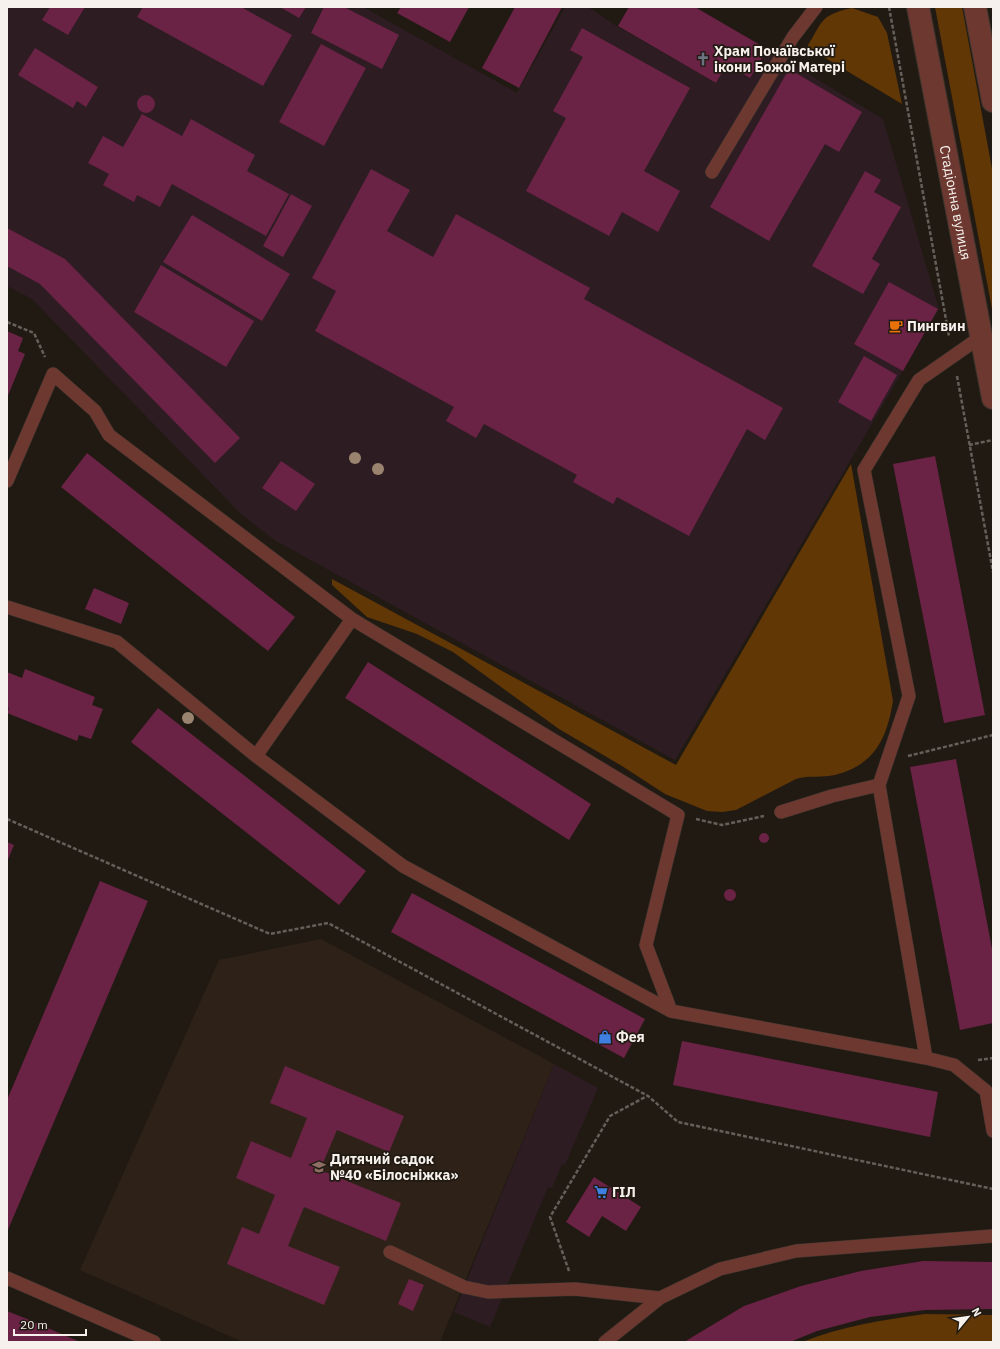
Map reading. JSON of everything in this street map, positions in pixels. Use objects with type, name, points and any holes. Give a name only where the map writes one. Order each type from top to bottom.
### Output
[{"type":"street","points":[[975,7],[987,35],[993,101]]},
{"type":"street","name":"Стадіонна вулиця","points":[[917,8],[993,398]]},
{"type":"lane","points":[[712,172],[794,37],[816,7]]},
{"type":"lane","points":[[926,1058],[879,785],[909,696],[864,470],[919,380],[982,336]]},
{"type":"lane","points":[[7,481],[53,374],[95,411],[109,434],[352,619],[678,815],[646,945],[671,1011]]},
{"type":"lane","points":[[7,606],[117,642],[256,756],[403,866],[671,1011],[926,1058],[954,1065],[986,1091],[993,1131]]},
{"type":"lane","points":[[256,756],[352,619]]},
{"type":"lane","points":[[780,812],[832,796],[879,785]]},
{"type":"lane","points":[[605,1342],[660,1298],[720,1269],[796,1251],[993,1236]]},
{"type":"lane","points":[[390,1252],[464,1287],[482,1291],[575,1289],[660,1298]]},
{"type":"lane","points":[[7,1278],[154,1342]]},
{"type":"path","points":[[889,7],[993,572]]},
{"type":"path","points":[[7,322],[34,333],[53,374]]},
{"type":"path","points":[[969,445],[993,440]]},
{"type":"path","points":[[888,761],[993,735]]},
{"type":"path","points":[[678,815],[722,825],[780,812]]},
{"type":"path","points":[[7,819],[270,934],[328,924],[648,1096],[678,1122],[993,1189]]},
{"type":"path","points":[[575,1289],[550,1217],[610,1116],[648,1096]]},
{"type":"shaded area","points":[[7,7],[349,7],[352,9],[354,7],[363,7],[517,93],[565,7],[588,7],[615,25],[716,83],[744,35],[883,119],[939,309],[675,760],[276,541],[243,516],[32,299],[7,286]]},
{"type":"shaded area","points":[[935,7],[962,7],[993,174],[993,314]]},
{"type":"shaded area","points":[[852,8],[878,17],[887,33],[902,104],[807,47],[824,20],[834,13]]},
{"type":"shaded area","points":[[851,464],[893,701],[887,727],[877,748],[860,764],[835,775],[796,779],[736,810],[722,812],[707,811],[665,794],[622,766],[559,729],[453,652],[417,634],[367,617],[332,585],[332,579],[676,765]]},
{"type":"shaded area","name":"Дитячий садок №40 «Білосніжка»","points":[[321,939],[554,1064],[440,1342],[243,1342],[80,1270],[219,960]]},
{"type":"shaded area","points":[[554,1064],[598,1088],[565,1165],[562,1164],[552,1188],[548,1187],[490,1327],[454,1312]]},
{"type":"shaded area","points":[[925,1314],[993,1315],[993,1342],[802,1342],[817,1336],[847,1328],[878,1321]]},
{"type":"building","points":[[50,7],[85,7],[68,35],[42,20]]},
{"type":"building","points":[[143,7],[241,7],[292,35],[263,86],[137,17]]},
{"type":"building","points":[[280,7],[306,7],[299,18]]},
{"type":"building","points":[[324,7],[344,7],[399,35],[382,69],[311,33]]},
{"type":"building","points":[[401,7],[469,7],[450,42],[397,13]]},
{"type":"building","points":[[515,7],[562,7],[519,88],[482,68]]},
{"type":"building","name":"Храм Почаївської ікони Божої Матері","points":[[629,7],[695,7],[767,49],[750,78],[727,64],[716,83],[618,26]]},
{"type":"building","points":[[582,28],[690,88],[644,171],[680,191],[658,232],[622,212],[609,236],[526,191],[566,118],[553,111],[583,57],[570,50]]},
{"type":"building","points":[[321,44],[366,68],[324,146],[279,122]]},
{"type":"building","points":[[35,48],[98,87],[86,107],[77,101],[73,108],[18,75]]},
{"type":"building","points":[[789,69],[862,112],[839,152],[825,144],[769,241],[710,207]]},
{"type":"building","points":[[146,95],[152,98],[155,104],[152,110],[146,113],[140,110],[137,104],[140,98]]},
{"type":"building","points":[[142,114],[182,136],[191,119],[255,155],[247,171],[289,194],[266,236],[172,184],[160,207],[137,195],[134,202],[103,185],[109,174],[88,163],[103,136],[123,147]]},
{"type":"building","points":[[371,169],[410,190],[387,231],[433,257],[456,214],[590,288],[584,299],[783,408],[765,440],[747,429],[689,536],[617,497],[613,504],[573,482],[577,475],[484,424],[476,438],[446,421],[454,407],[315,331],[336,291],[312,278]]},
{"type":"building","points":[[865,171],[881,180],[874,192],[901,207],[872,259],[880,264],[863,294],[812,266]]},
{"type":"building","points":[[291,194],[312,206],[283,257],[263,246]]},
{"type":"building","points":[[192,215],[290,274],[262,321],[163,262]]},
{"type":"building","points":[[7,228],[65,259],[240,438],[215,463],[40,284],[7,266]]},
{"type":"building","points":[[161,265],[254,321],[226,367],[134,312]]},
{"type":"building","name":"Пингвин","points":[[889,282],[938,309],[903,371],[854,344]]},
{"type":"building","points":[[7,331],[23,338],[18,351],[25,354],[7,398]]},
{"type":"building","points":[[864,356],[897,375],[871,421],[838,402]]},
{"type":"building","points":[[87,453],[295,617],[268,651],[61,487]]},
{"type":"building","points":[[935,456],[985,715],[944,723],[893,464]]},
{"type":"building","points":[[281,461],[315,484],[296,511],[262,488]]},
{"type":"building","points":[[94,588],[129,603],[121,624],[85,609]]},
{"type":"building","points":[[368,662],[591,804],[569,840],[345,698]]},
{"type":"building","points":[[25,669],[95,697],[92,705],[103,709],[91,739],[79,735],[77,741],[7,713],[9,708],[7,707],[7,672],[22,678]]},
{"type":"building","points":[[158,708],[366,871],[339,905],[131,742]]},
{"type":"building","points":[[956,759],[993,954],[993,1023],[960,1030],[910,767]]},
{"type":"building","points":[[762,833],[766,833],[768,834],[768,842],[762,843],[759,840],[759,836]]},
{"type":"building","points":[[7,842],[14,845],[7,862]]},
{"type":"building","points":[[100,881],[148,901],[7,1232],[7,1100]]},
{"type":"building","points":[[728,889],[732,889],[736,895],[732,901],[728,901],[724,897],[724,893]]},
{"type":"building","points":[[412,893],[645,1019],[624,1058],[391,932]]},
{"type":"building","points":[[682,1041],[938,1092],[930,1137],[673,1085]]},
{"type":"building","points":[[285,1066],[404,1116],[389,1152],[337,1130],[320,1170],[401,1203],[386,1241],[304,1207],[288,1246],[340,1267],[324,1305],[227,1264],[242,1227],[259,1234],[275,1195],[236,1178],[251,1141],[291,1158],[307,1118],[270,1103]]},
{"type":"building","name":"ГІЛ","points":[[594,1177],[641,1207],[626,1231],[602,1216],[589,1237],[566,1222]]},
{"type":"building","points":[[923,1261],[992,1262],[993,1309],[925,1310],[870,1317],[817,1331],[790,1342],[684,1342],[744,1306],[801,1286],[861,1271]]},
{"type":"building","points":[[409,1279],[424,1285],[413,1311],[398,1304]]},
{"type":"building","points":[[7,1311],[27,1319],[80,1342],[7,1342]]},
{"type":"place","name":"Храм Почаївської ікони Божої Матері","points":[[703,59]]},
{"type":"place","name":"Пингвин","points":[[896,326]]},
{"type":"place","name":"Фея","points":[[605,1037]]},
{"type":"place","name":"Дитячий садок №40 «Білосніжка»","points":[[319,1167]]},
{"type":"place","name":"ГІЛ","points":[[601,1192]]}]
